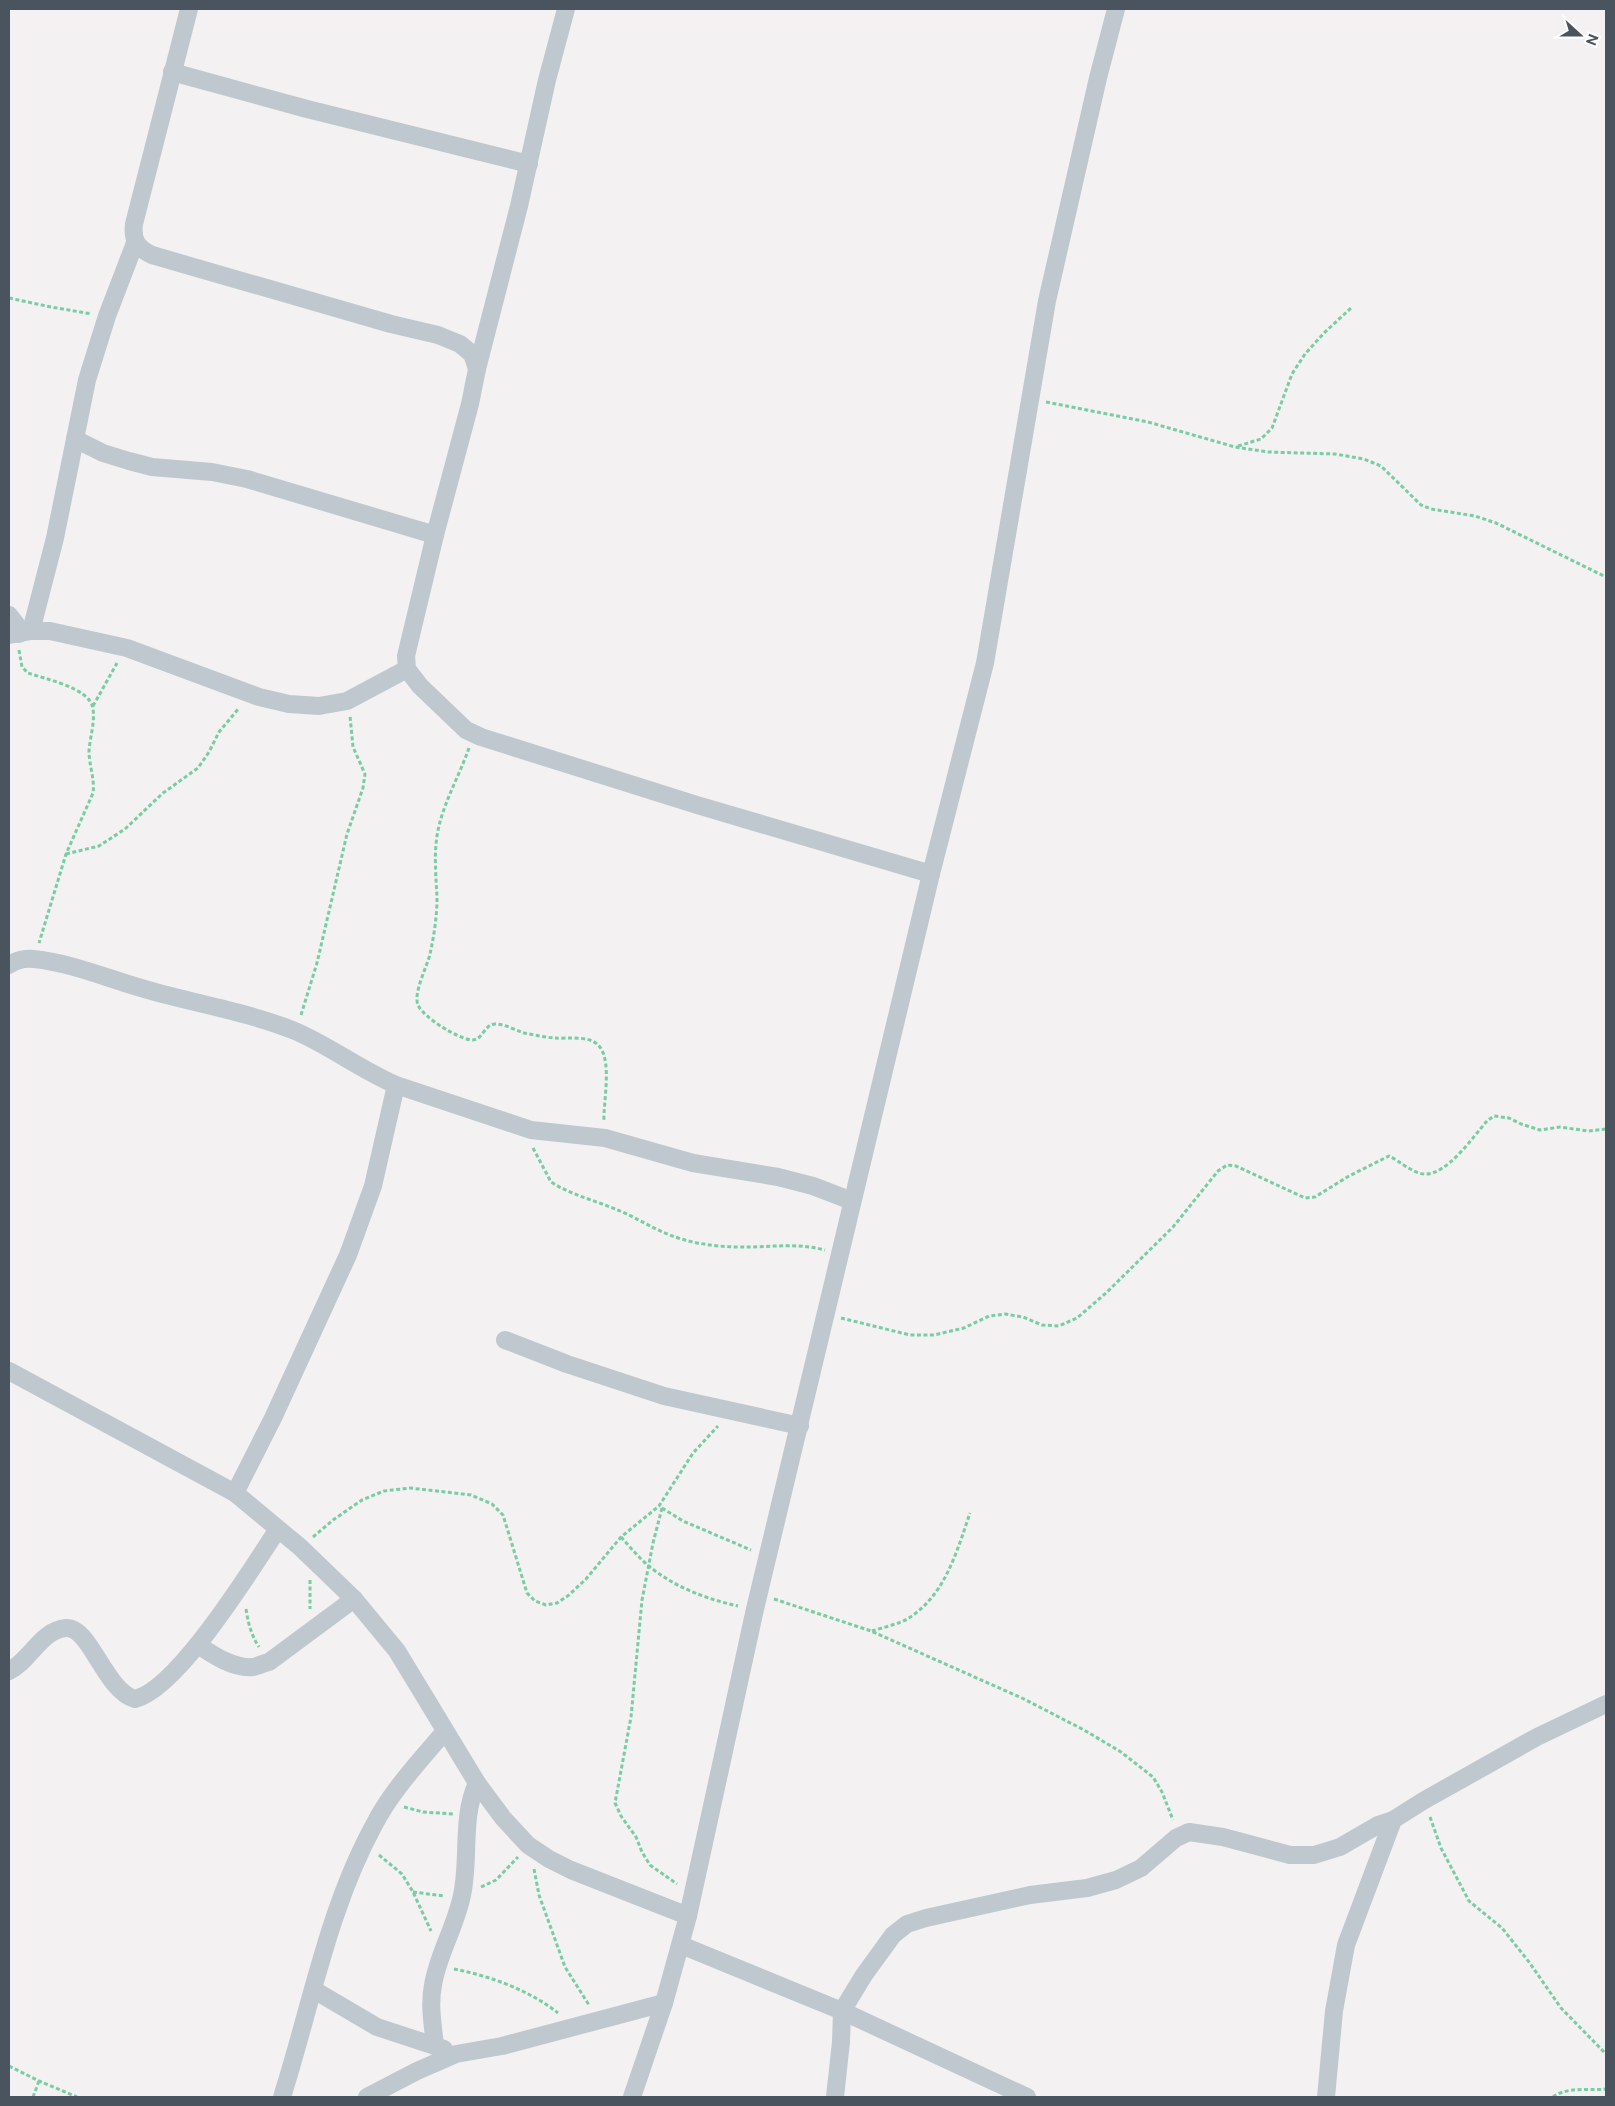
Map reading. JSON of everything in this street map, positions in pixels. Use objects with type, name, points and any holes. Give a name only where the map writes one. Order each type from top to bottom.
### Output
[{"type":"street","points":[[189,9],[134,224],[132,234],[135,243],[142,250],[152,255],[392,324],[438,335],[460,344],[472,354],[476,369]]},
{"type":"street","points":[[566,9],[529,164],[476,369],[470,404],[408,645],[407,669],[420,686],[466,730],[474,734],[697,805],[931,874]]},
{"type":"street","points":[[632,2097],[664,2003],[681,1945],[757,1601],[931,874],[985,663],[1047,301],[1098,78],[1116,9]]},
{"type":"street","points":[[172,72],[307,109],[529,164]]},
{"type":"street","points":[[19,633],[55,538],[87,380],[107,316],[135,243]]},
{"type":"street","points":[[76,439],[103,453],[129,461],[152,466],[212,472],[247,479],[435,536]]},
{"type":"street","points":[[9,615],[16,624],[19,633]]},
{"type":"street","points":[[19,633],[50,631],[127,648],[259,697],[289,704],[319,706],[347,701],[407,669]]},
{"type":"street","points":[[9,965],[15,961],[33,959],[255,1017],[295,1031],[376,1077],[513,1125],[531,1130],[605,1138],[693,1163],[778,1177],[813,1186],[852,1201]]},
{"type":"street","points":[[235,1493],[277,1409],[348,1254],[373,1186],[396,1085]]},
{"type":"street","points":[[505,1340],[664,1396],[800,1426]]},
{"type":"street","points":[[9,1371],[235,1493],[305,1552],[354,1599],[397,1651],[477,1783],[503,1818],[531,1846],[549,1859],[594,1880],[688,1916]]},
{"type":"street","points":[[9,1671],[27,1658],[46,1637],[57,1630],[68,1627],[78,1631],[101,1666],[118,1689],[126,1696],[135,1699],[149,1694],[159,1687],[198,1645],[244,1581],[278,1529]]},
{"type":"street","points":[[198,1645],[216,1656],[236,1664],[253,1667],[269,1662],[354,1599]]},
{"type":"street","points":[[835,2097],[841,2042],[842,2011],[864,1975],[893,1935],[907,1924],[1030,1895],[1087,1888],[1116,1880],[1141,1868],[1176,1838],[1190,1832],[1290,1855],[1314,1855],[1340,1847],[1378,1825],[1393,1820],[1423,1800],[1537,1737],[1606,1704]]},
{"type":"street","points":[[282,2097],[327,1939],[352,1870],[374,1823],[404,1780],[445,1731]]},
{"type":"street","points":[[435,2046],[431,2004],[433,1985],[440,1958],[462,1896],[466,1866],[467,1813],[470,1798],[477,1783]]},
{"type":"street","points":[[1326,2097],[1334,2011],[1346,1945],[1393,1820]]},
{"type":"street","points":[[681,1945],[842,2011],[1028,2097]]},
{"type":"street","points":[[314,1990],[377,2027],[456,2054]]},
{"type":"street","points":[[367,2097],[417,2071],[456,2054],[502,2046],[576,2028],[664,2003]]},
{"type":"path","points":[[9,298],[107,316]]},
{"type":"path","points":[[1235,447],[1261,439],[1272,428],[1292,374],[1305,354],[1351,308]]},
{"type":"path","points":[[1030,399],[1106,412],[1235,447],[1268,452],[1335,454],[1364,459],[1380,466],[1421,505],[1432,509],[1467,514],[1496,523],[1606,577]]},
{"type":"path","points":[[19,633],[19,658],[22,667],[28,673],[78,691],[88,698],[93,706],[94,718],[89,753],[94,785],[93,793],[66,854],[33,959]]},
{"type":"path","points":[[93,706],[127,648]]},
{"type":"path","points":[[66,854],[99,846],[126,829],[163,793],[198,768],[232,714],[245,704],[259,697]]},
{"type":"path","points":[[295,1031],[317,963],[347,834],[366,774],[353,747],[351,720],[347,701]]},
{"type":"path","points":[[474,734],[438,826],[435,866],[437,900],[435,925],[430,955],[416,995],[418,1004],[424,1014],[440,1025],[461,1037],[472,1040],[478,1039],[490,1025],[495,1024],[526,1033],[554,1038],[587,1039],[597,1043],[604,1052],[606,1075],[603,1109],[605,1138]]},
{"type":"path","points":[[826,1314],[910,1335],[934,1335],[964,1328],[989,1316],[1005,1314],[1023,1317],[1042,1325],[1059,1326],[1077,1318],[1106,1293],[1173,1227],[1218,1171],[1227,1165],[1236,1166],[1305,1198],[1315,1197],[1349,1176],[1389,1156],[1424,1174],[1444,1168],[1486,1121],[1494,1116],[1509,1118],[1540,1130],[1560,1127],[1588,1131],[1606,1129]]},
{"type":"path","points":[[513,1125],[538,1155],[552,1182],[572,1193],[614,1208],[670,1235],[694,1242],[735,1247],[804,1246],[840,1254]]},
{"type":"path","points":[[693,1894],[650,1865],[636,1837],[621,1816],[615,1803],[631,1717],[642,1600],[661,1507],[693,1453],[733,1412]]},
{"type":"path","points":[[311,1631],[305,1552],[334,1520],[362,1500],[384,1491],[410,1488],[471,1495],[492,1504],[503,1515],[526,1593],[535,1601],[546,1604],[556,1603],[569,1596],[586,1579],[621,1536],[661,1507]]},
{"type":"path","points":[[661,1507],[683,1521],[713,1535],[768,1555]]},
{"type":"path","points":[[871,1631],[911,1617],[933,1596],[948,1574],[970,1513]]},
{"type":"path","points":[[621,1536],[648,1566],[666,1579],[697,1594],[715,1600],[757,1601],[871,1631],[1024,1699],[1076,1726],[1121,1752],[1153,1777],[1174,1821],[1176,1838]]},
{"type":"path","points":[[244,1581],[247,1621],[254,1640],[269,1662]]},
{"type":"path","points":[[1423,1800],[1441,1848],[1469,1902],[1502,1928],[1529,1962],[1561,2008],[1606,2054]]},
{"type":"path","points":[[390,1801],[423,1812],[467,1813]]},
{"type":"path","points":[[365,1844],[402,1874],[413,1892],[440,1958],[468,1971],[500,1982],[553,2010],[576,2028]]},
{"type":"path","points":[[413,1892],[440,1896],[462,1896],[496,1880],[531,1846]]},
{"type":"path","points":[[531,1846],[539,1895],[562,1960],[575,1984],[602,2020]]},
{"type":"path","points":[[9,2066],[38,2082],[77,2097]]},
{"type":"path","points":[[33,2097],[38,2082]]},
{"type":"path","points":[[1553,2097],[1559,2092],[1571,2090],[1590,2091],[1606,2089]]}]
